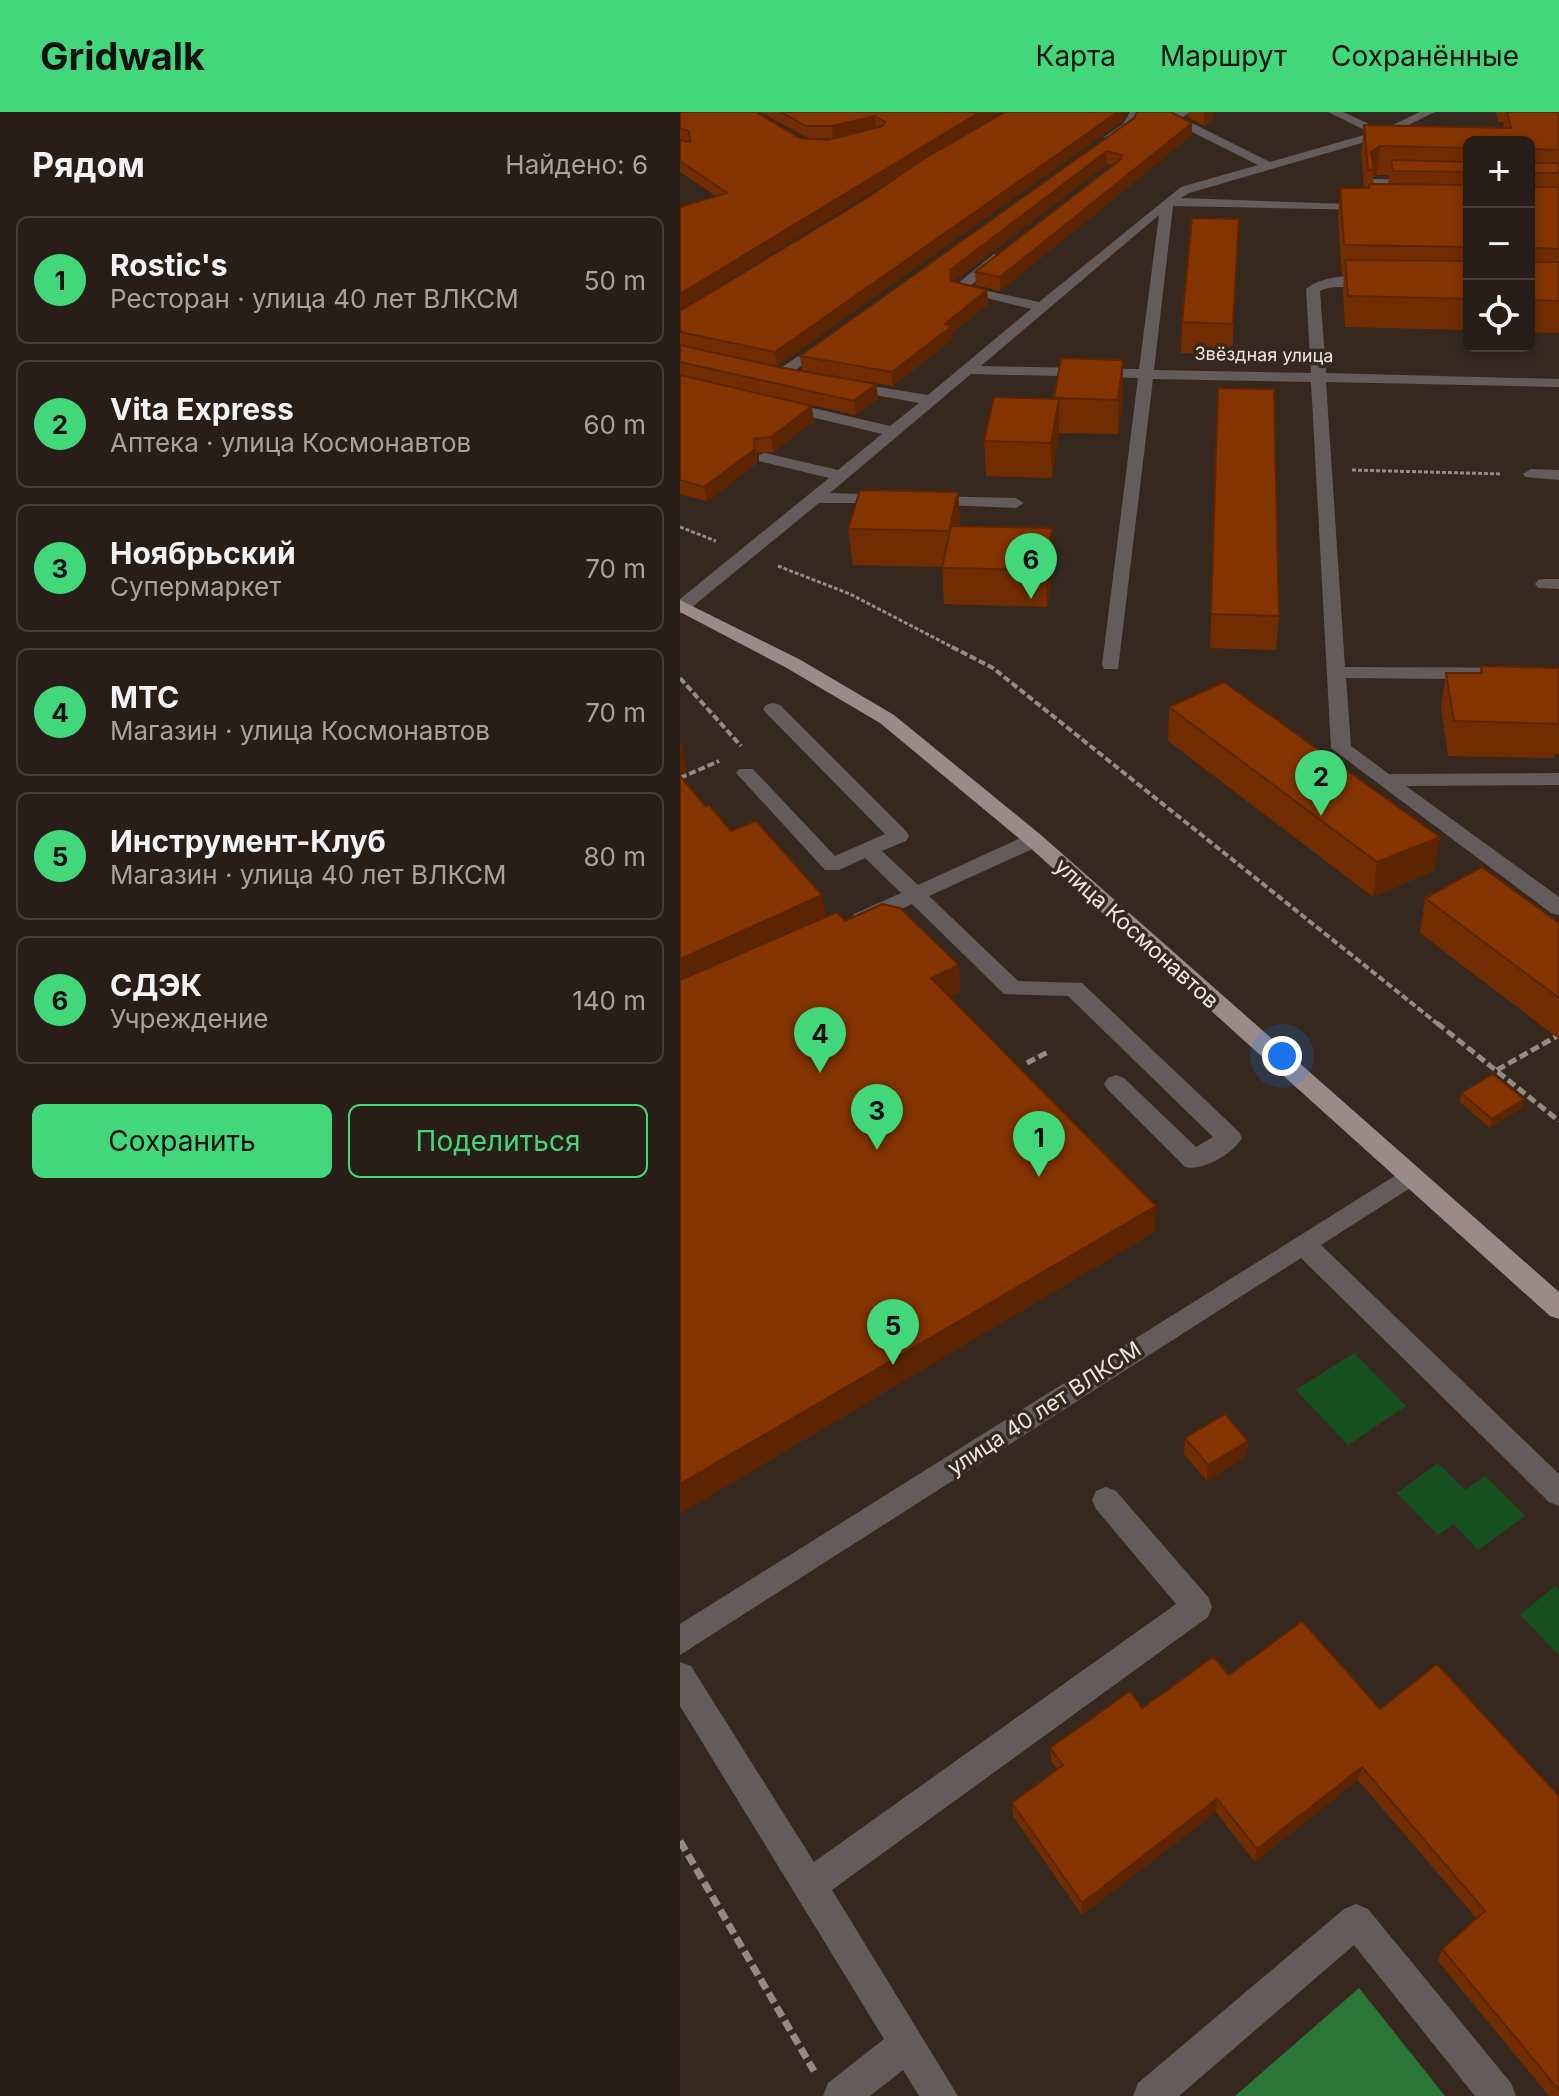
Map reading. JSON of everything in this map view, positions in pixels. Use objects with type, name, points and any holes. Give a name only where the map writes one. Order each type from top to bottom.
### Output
[{"type":"main road","name":"улица Космонавтов","points":[[681,606],[792,663],[887,719],[1034,840],[1559,1308]]},
{"type":"street","points":[[1096,148],[1128,126],[1136,112]]},
{"type":"street","points":[[1184,112],[1177,113],[1176,120],[1269,166]]},
{"type":"street","points":[[1334,112],[1382,134]]},
{"type":"street","points":[[681,606],[748,554],[1185,190],[1431,119]]},
{"type":"street","points":[[1382,206],[1377,182],[1463,184]]},
{"type":"street","points":[[1167,202],[1397,206]]},
{"type":"street","points":[[1111,665],[1167,202]]},
{"type":"street","points":[[1005,252],[958,289],[1041,307]]},
{"type":"street","points":[[1393,283],[1332,282],[1319,284],[1313,289],[1341,748],[1556,902]]},
{"type":"street","points":[[808,379],[774,372],[832,338]]},
{"type":"street","name":"Звёздная улица","points":[[968,370],[1559,383]]},
{"type":"street","points":[[835,385],[931,400]]},
{"type":"street","points":[[772,403],[894,432]]},
{"type":"street","points":[[765,458],[841,476]]},
{"type":"street","points":[[1531,474],[1559,475]]},
{"type":"street","points":[[815,498],[1016,503]]},
{"type":"street","points":[[1337,672],[1559,674]]},
{"type":"street","points":[[746,773],[832,865],[899,836],[773,709]]},
{"type":"street","points":[[1384,780],[1559,779]]},
{"type":"street","points":[[841,928],[1034,840]]},
{"type":"street","points":[[868,849],[1012,989],[1074,988],[1230,1138],[1194,1160],[1116,1084]]},
{"type":"street","name":"улица 40 лет ВЛКСМ","points":[[680,1641],[1409,1176]]},
{"type":"street","points":[[1303,1244],[1559,1493]]},
{"type":"street","points":[[809,1886],[1197,1607],[1106,1500]]},
{"type":"street","points":[[680,1677],[940,2096]]},
{"type":"street","points":[[1151,2096],[1356,1921],[1498,2096]]},
{"type":"street","points":[[831,2089],[907,2044]]},
{"type":"path","points":[[1326,469],[1531,474]]},
{"type":"path","points":[[680,527],[850,594],[993,668],[1559,1121]]},
{"type":"path","points":[[680,678],[745,750],[680,778]]},
{"type":"path","points":[[1497,1070],[1559,1035]]},
{"type":"path","points":[[1027,1063],[1050,1051]]},
{"type":"path","points":[[680,1841],[831,2089]]},
{"type":"green space","points":[[1354,1353],[1406,1406],[1348,1445],[1296,1390]]},
{"type":"green space","points":[[1438,1463],[1465,1490],[1485,1476],[1525,1516],[1478,1550],[1454,1524],[1438,1535],[1397,1493]]},
{"type":"green space","points":[[1555,1586],[1559,1590],[1559,1655],[1520,1615]]},
{"type":"green space","points":[[1359,1988],[1445,2096],[1235,2096]]},
{"type":"building","points":[[680,112],[756,112],[800,138],[828,140],[883,126],[885,122],[875,116],[832,126],[806,126],[781,112],[980,112],[680,294],[680,207],[727,193],[680,161],[680,140],[690,142],[689,131],[680,128]]},
{"type":"building","points":[[1005,112],[1118,112],[775,352],[680,332],[680,311],[867,198],[922,160]]},
{"type":"building","points":[[1137,112],[1171,112],[1192,123],[1000,277],[975,272],[1121,159],[1122,155],[1107,151],[950,270],[951,281],[987,290],[945,324],[952,326],[892,372],[800,356],[1134,118]]},
{"type":"building","points":[[1507,112],[1559,112],[1559,150],[1535,149],[1535,136],[1463,136],[1463,148],[1380,146],[1371,152],[1374,170],[1368,170],[1364,125],[1511,128]]},
{"type":"building","points":[[1391,160],[1463,162],[1463,172],[1393,171]]},
{"type":"building","points":[[1535,163],[1559,163],[1559,173],[1535,173]]},
{"type":"building","points":[[1369,184],[1463,185],[1463,247],[1344,245],[1340,188],[1369,188]]},
{"type":"building","points":[[1535,187],[1559,187],[1559,249],[1535,248]]},
{"type":"building","points":[[1192,218],[1239,219],[1233,324],[1182,322]]},
{"type":"building","points":[[1345,260],[1463,261],[1463,299],[1348,296]]},
{"type":"building","points":[[1535,262],[1559,262],[1559,301],[1535,300]]},
{"type":"building","points":[[680,345],[778,367],[876,384],[854,401],[680,362]]},
{"type":"building","points":[[1061,358],[1123,360],[1118,400],[1054,398]]},
{"type":"building","points":[[680,375],[812,406],[771,437],[754,439],[755,449],[704,487],[680,480]]},
{"type":"building","points":[[1218,388],[1274,389],[1279,616],[1211,614]]},
{"type":"building","points":[[994,397],[1059,399],[1051,443],[984,441]]},
{"type":"building","points":[[860,490],[958,492],[949,531],[848,529]]},
{"type":"building","points":[[951,526],[1052,528],[1046,570],[942,568]]},
{"type":"building","points":[[1481,666],[1559,668],[1559,724],[1454,721],[1446,673],[1482,673]]},
{"type":"building","points":[[1224,682],[1440,837],[1377,862],[1169,707]]},
{"type":"building","points":[[680,776],[731,831],[756,821],[822,895],[680,959]]},
{"type":"building","points":[[1482,867],[1559,923],[1559,998],[1425,898]]},
{"type":"building","points":[[882,904],[900,908],[959,965],[931,978],[1156,1206],[680,1484],[680,980],[837,912],[845,921]]},
{"type":"building","points":[[1493,1074],[1524,1099],[1492,1119],[1461,1093]]},
{"type":"building","points":[[1225,1414],[1248,1441],[1208,1465],[1185,1438]]},
{"type":"building","points":[[1302,1621],[1380,1709],[1437,1664],[1559,1796],[1559,2090],[1442,1949],[1485,1911],[1362,1767],[1257,1849],[1217,1799],[1082,1903],[1012,1803],[1063,1765],[1050,1748],[1130,1691],[1142,1708],[1213,1657],[1229,1675]]},
{"type":"place","name":"СДЭК","points":[[1031,599]]},
{"type":"place","name":"Vita Express","points":[[1321,816]]},
{"type":"place","name":"МТС","points":[[820,1073]]},
{"type":"place","name":"Ноябрьский","points":[[877,1150]]},
{"type":"place","name":"Rostic's","points":[[1039,1177]]},
{"type":"place","name":"Инструмент-Клуб","points":[[893,1365]]}]
